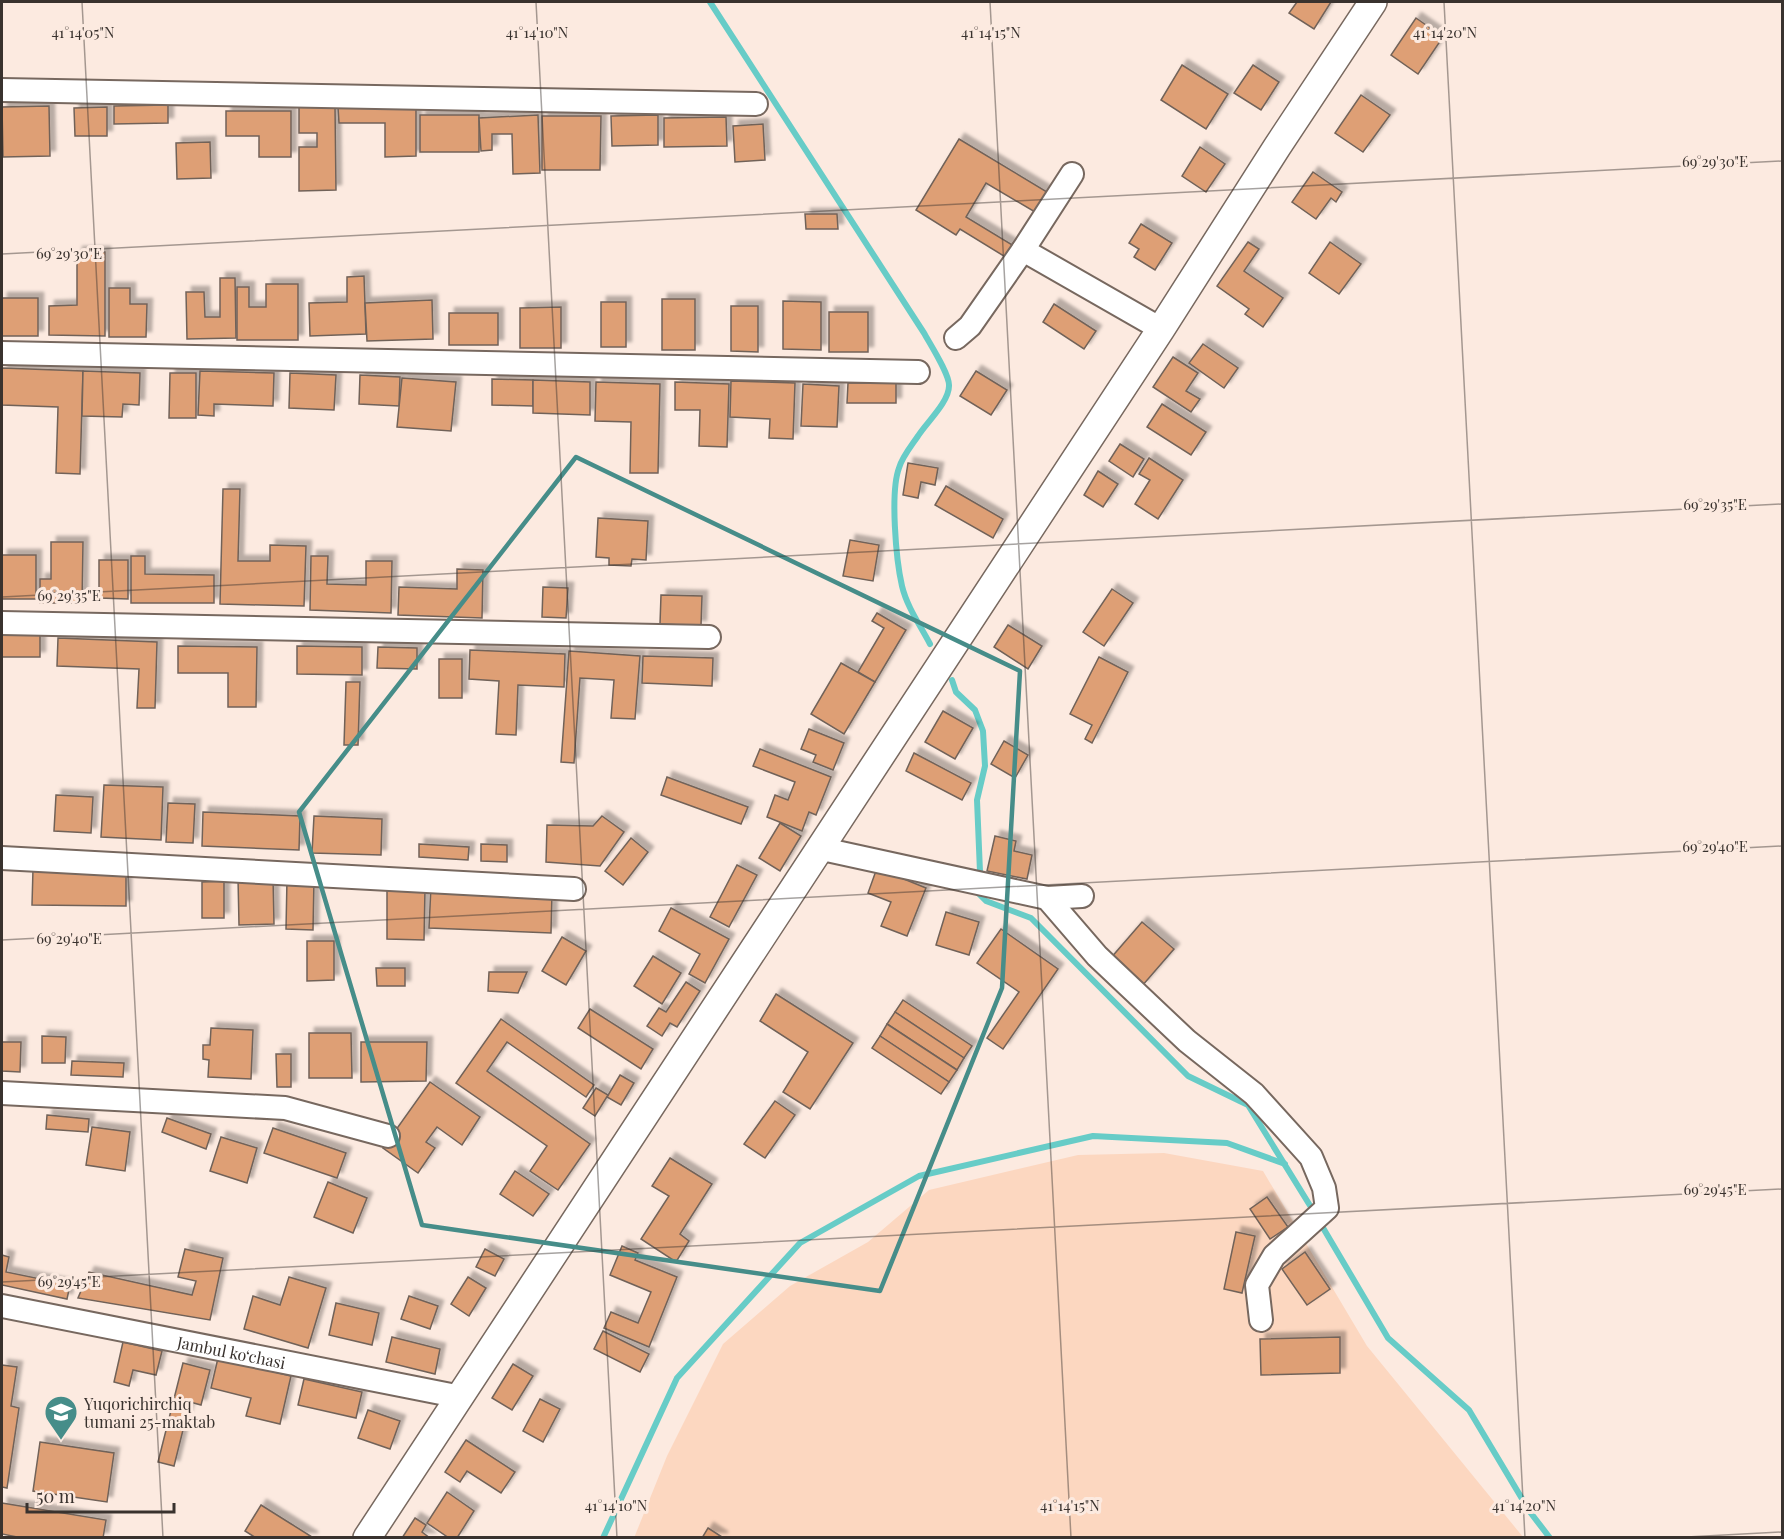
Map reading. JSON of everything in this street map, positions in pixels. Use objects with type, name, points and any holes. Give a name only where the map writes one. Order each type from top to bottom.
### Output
[{"type":"main road","points":[[367,1538],[1373,2]]},
{"type":"street","points":[[2,90],[756,104]]},
{"type":"street","points":[[956,338],[970,326],[1072,174]]},
{"type":"street","points":[[1023,250],[1161,328]]},
{"type":"street","points":[[2,353],[918,372]]},
{"type":"street","points":[[2,623],[709,637]]},
{"type":"street","points":[[817,850],[827,850],[1047,897],[1082,896]]},
{"type":"street","points":[[2,858],[574,889]]},
{"type":"street","points":[[1047,897],[1105,964],[1187,1041],[1254,1094],[1311,1157],[1324,1188],[1327,1208],[1274,1256],[1257,1285],[1261,1320]]},
{"type":"street","points":[[2,1093],[285,1108],[388,1136]]},
{"type":"street","name":"Jambul ko‘chasi","points":[[2,1306],[461,1397]]},
{"type":"highlighted area","points":[[576,457],[1020,671],[1002,988],[880,1291],[422,1225],[299,812]]},
{"type":"shaded area","points":[[1164,1153],[1263,1171],[1367,1346],[1523,1537],[634,1538],[667,1456],[723,1344],[790,1286],[868,1242],[929,1190],[1078,1155]]},
{"type":"building","points":[[1297,2],[1331,2],[1314,29],[1289,13]]},
{"type":"building","points":[[1416,18],[1443,37],[1418,74],[1391,55]]},
{"type":"building","points":[[1182,65],[1228,94],[1206,129],[1161,100]]},
{"type":"building","points":[[1253,65],[1279,82],[1261,110],[1234,93]]},
{"type":"building","points":[[1361,95],[1390,115],[1363,152],[1335,133]]},
{"type":"building","points":[[168,105],[168,123],[114,124],[114,106]]},
{"type":"building","points":[[49,106],[50,156],[3,157],[2,107]]},
{"type":"building","points":[[335,106],[336,190],[299,191],[299,147],[317,147],[317,133],[299,133],[299,107]]},
{"type":"building","points":[[107,107],[107,136],[75,136],[74,108]]},
{"type":"building","points":[[338,107],[416,107],[416,156],[385,157],[385,123],[339,123]]},
{"type":"building","points":[[226,111],[291,111],[291,157],[259,157],[259,136],[226,136]]},
{"type":"building","points":[[420,115],[479,115],[479,152],[420,152]]},
{"type":"building","points":[[538,115],[540,173],[513,174],[512,134],[492,134],[492,150],[481,151],[479,118]]},
{"type":"building","points":[[658,115],[658,145],[612,146],[611,116]]},
{"type":"building","points":[[542,116],[601,116],[600,170],[542,170]]},
{"type":"building","points":[[726,117],[727,146],[664,147],[664,118]]},
{"type":"building","points":[[763,124],[765,160],[735,162],[733,126]]},
{"type":"building","points":[[959,139],[1047,192],[1035,212],[986,183],[966,217],[1014,246],[1007,258],[960,229],[956,235],[916,210]]},
{"type":"building","points":[[210,142],[211,178],[177,179],[176,143]]},
{"type":"building","points":[[1200,147],[1225,164],[1206,192],[1182,176]]},
{"type":"building","points":[[1313,172],[1342,192],[1336,202],[1331,198],[1316,219],[1292,202]]},
{"type":"building","points":[[805,214],[837,214],[838,229],[806,229]]},
{"type":"building","points":[[1141,224],[1172,243],[1155,270],[1134,257],[1139,249],[1129,243]]},
{"type":"building","points":[[1248,242],[1259,249],[1244,271],[1283,298],[1263,327],[1245,314],[1249,309],[1217,286]]},
{"type":"building","points":[[1330,242],[1361,264],[1339,294],[1309,273]]},
{"type":"building","points":[[77,252],[105,252],[105,336],[49,335],[49,306],[77,305]]},
{"type":"building","points":[[364,276],[366,334],[310,336],[309,303],[347,302],[347,277]]},
{"type":"building","points":[[220,278],[235,278],[236,338],[187,339],[186,292],[204,292],[205,317],[220,317]]},
{"type":"building","points":[[266,284],[298,284],[298,340],[237,340],[237,287],[249,287],[249,307],[266,307]]},
{"type":"building","points":[[109,288],[130,288],[130,304],[147,304],[146,337],[109,337]]},
{"type":"building","points":[[2,298],[38,298],[38,336],[2,336]]},
{"type":"building","points":[[662,299],[695,299],[695,350],[662,350]]},
{"type":"building","points":[[432,300],[433,339],[367,341],[365,303]]},
{"type":"building","points":[[783,301],[821,302],[821,350],[783,349]]},
{"type":"building","points":[[601,302],[626,302],[626,347],[601,347]]},
{"type":"building","points":[[1054,304],[1096,331],[1084,349],[1043,322]]},
{"type":"building","points":[[731,306],[758,306],[758,352],[731,351]]},
{"type":"building","points":[[561,307],[561,348],[520,348],[520,308]]},
{"type":"building","points":[[829,312],[868,312],[868,352],[829,352]]},
{"type":"building","points":[[449,313],[498,313],[498,345],[449,345]]},
{"type":"building","points":[[1203,344],[1238,368],[1224,388],[1189,363]]},
{"type":"building","points":[[1173,357],[1198,373],[1186,391],[1200,399],[1191,412],[1153,387]]},
{"type":"building","points":[[2,368],[83,371],[80,474],[56,473],[58,407],[2,405]]},
{"type":"building","points":[[83,371],[140,373],[139,405],[123,404],[122,417],[82,416]]},
{"type":"building","points":[[200,371],[274,373],[273,406],[214,404],[214,416],[198,415]]},
{"type":"building","points":[[976,371],[1007,390],[991,415],[960,396]]},
{"type":"building","points":[[170,373],[196,373],[196,418],[169,418]]},
{"type":"building","points":[[290,373],[336,375],[334,410],[289,408]]},
{"type":"building","points":[[360,375],[400,377],[399,406],[359,404]]},
{"type":"building","points":[[402,378],[456,382],[451,431],[397,427]]},
{"type":"building","points":[[492,379],[533,380],[533,406],[492,405]]},
{"type":"building","points":[[533,380],[590,382],[590,415],[533,413]]},
{"type":"building","points":[[731,381],[795,383],[793,439],[769,438],[770,419],[730,417]]},
{"type":"building","points":[[596,382],[660,384],[658,473],[630,473],[631,422],[595,421]]},
{"type":"building","points":[[675,382],[729,384],[727,447],[699,446],[700,410],[675,410]]},
{"type":"building","points":[[848,383],[896,383],[896,403],[847,403]]},
{"type":"building","points":[[803,384],[839,386],[837,427],[801,426]]},
{"type":"building","points":[[1162,404],[1206,432],[1191,455],[1147,427]]},
{"type":"building","points":[[1120,444],[1144,459],[1133,477],[1109,461]]},
{"type":"building","points":[[1149,458],[1183,480],[1158,519],[1135,504],[1150,480],[1139,474]]},
{"type":"building","points":[[908,463],[938,468],[935,485],[921,482],[918,498],[903,495]]},
{"type":"building","points":[[1098,471],[1118,484],[1103,507],[1084,495]]},
{"type":"building","points":[[946,486],[1003,519],[993,538],[935,505]]},
{"type":"building","points":[[223,489],[240,489],[238,561],[270,561],[270,545],[306,546],[304,606],[220,604]]},
{"type":"building","points":[[598,518],[648,521],[646,560],[632,559],[631,566],[609,565],[609,558],[596,557]]},
{"type":"building","points":[[850,540],[879,545],[873,581],[843,576]]},
{"type":"building","points":[[51,542],[83,542],[82,603],[40,603],[40,579],[51,579]]},
{"type":"building","points":[[2,555],[36,555],[36,599],[2,599]]},
{"type":"building","points":[[131,556],[145,556],[145,574],[214,575],[214,603],[131,603]]},
{"type":"building","points":[[311,556],[328,556],[327,584],[366,585],[366,561],[392,561],[391,613],[310,610]]},
{"type":"building","points":[[99,560],[128,560],[128,599],[99,598]]},
{"type":"building","points":[[457,569],[483,570],[482,618],[398,615],[399,587],[457,589]]},
{"type":"building","points":[[543,587],[568,588],[566,618],[542,617]]},
{"type":"building","points":[[1112,589],[1133,603],[1104,646],[1083,632]]},
{"type":"building","points":[[661,595],[702,596],[701,626],[660,624]]},
{"type":"building","points":[[877,613],[906,630],[875,682],[858,672],[884,628],[872,621]]},
{"type":"building","points":[[1008,625],[1042,646],[1028,669],[994,647]]},
{"type":"building","points":[[2,633],[40,633],[40,657],[2,657]]},
{"type":"building","points":[[58,638],[157,642],[155,708],[137,708],[139,669],[57,666]]},
{"type":"building","points":[[178,646],[257,647],[256,707],[228,707],[228,673],[178,673]]},
{"type":"building","points":[[297,646],[362,647],[362,675],[297,674]]},
{"type":"building","points":[[378,647],[417,648],[417,669],[377,668]]},
{"type":"building","points":[[470,650],[565,654],[564,687],[518,685],[516,735],[496,734],[499,681],[469,679]]},
{"type":"building","points":[[569,651],[640,656],[635,719],[611,718],[614,680],[580,678],[574,763],[561,762]]},
{"type":"building","points":[[643,656],[713,658],[712,686],[642,683]]},
{"type":"building","points":[[1099,657],[1128,672],[1092,743],[1085,739],[1092,725],[1070,714]]},
{"type":"building","points":[[439,659],[462,659],[462,698],[439,698]]},
{"type":"building","points":[[841,663],[875,682],[844,734],[811,714]]},
{"type":"building","points":[[346,682],[360,682],[358,745],[344,745]]},
{"type":"building","points":[[943,711],[973,728],[955,759],[925,742]]},
{"type":"building","points":[[809,729],[844,743],[833,770],[813,762],[816,755],[801,749]]},
{"type":"building","points":[[1004,741],[1028,755],[1015,778],[991,764]]},
{"type":"building","points":[[760,749],[831,777],[816,815],[809,812],[802,831],[767,817],[775,795],[788,800],[795,782],[753,766]]},
{"type":"building","points":[[914,753],[971,783],[962,800],[906,771]]},
{"type":"building","points":[[667,777],[748,807],[741,824],[661,795]]},
{"type":"building","points":[[104,785],[163,787],[161,840],[101,837]]},
{"type":"building","points":[[56,795],[93,797],[91,833],[54,831]]},
{"type":"building","points":[[168,803],[195,804],[193,843],[166,842]]},
{"type":"building","points":[[203,812],[300,816],[299,850],[202,846]]},
{"type":"building","points":[[314,816],[382,819],[381,855],[312,853]]},
{"type":"building","points":[[602,816],[624,832],[600,866],[546,862],[547,825],[593,826]]},
{"type":"building","points":[[780,823],[801,836],[780,871],[759,858]]},
{"type":"building","points":[[995,836],[1016,841],[1014,851],[1032,855],[1027,879],[987,871]]},
{"type":"building","points":[[631,838],[648,852],[623,885],[605,871]]},
{"type":"building","points":[[419,844],[469,847],[468,860],[419,857]]},
{"type":"building","points":[[481,844],[507,845],[507,862],[481,861]]},
{"type":"building","points":[[737,865],[757,875],[729,927],[710,917]]},
{"type":"building","points":[[877,868],[926,888],[907,936],[881,926],[891,902],[868,893]]},
{"type":"building","points":[[33,869],[126,870],[126,906],[32,905]]},
{"type":"building","points":[[273,877],[274,924],[239,925],[238,878]]},
{"type":"building","points":[[287,879],[314,879],[313,930],[286,929]]},
{"type":"building","points":[[224,881],[224,918],[202,918],[202,882]]},
{"type":"building","points":[[431,886],[552,892],[551,933],[429,928]]},
{"type":"building","points":[[387,888],[425,889],[424,940],[387,939]]},
{"type":"building","points":[[671,908],[729,939],[705,983],[689,974],[700,954],[659,931]]},
{"type":"building","points":[[946,912],[979,922],[969,955],[936,945]]},
{"type":"building","points":[[1142,922],[1174,949],[1142,986],[1110,959]]},
{"type":"building","points":[[1001,929],[1058,969],[1003,1049],[987,1038],[1019,992],[977,963]]},
{"type":"building","points":[[562,937],[586,951],[566,985],[542,971]]},
{"type":"building","points":[[307,941],[334,941],[334,980],[307,981]]},
{"type":"building","points":[[653,956],[681,973],[662,1004],[634,986]]},
{"type":"building","points":[[376,968],[405,968],[405,986],[377,986]]},
{"type":"building","points":[[489,972],[527,972],[518,993],[488,991]]},
{"type":"building","points":[[686,982],[700,991],[677,1027],[670,1023],[662,1036],[647,1026],[659,1008],[666,1012]]},
{"type":"building","points":[[776,994],[853,1043],[810,1109],[783,1092],[808,1052],[760,1021]]},
{"type":"building","points":[[903,1000],[972,1046],[964,1058],[895,1012]]},
{"type":"building","points":[[590,1009],[653,1049],[641,1069],[578,1028]]},
{"type":"building","points":[[895,1012],[964,1058],[957,1070],[887,1024]]},
{"type":"building","points":[[501,1019],[594,1085],[586,1097],[507,1042],[487,1071],[590,1144],[558,1190],[530,1171],[547,1146],[456,1083]]},
{"type":"building","points":[[887,1024],[957,1070],[949,1082],[880,1036]]},
{"type":"building","points":[[211,1028],[253,1030],[251,1079],[208,1077],[209,1060],[203,1059],[203,1045],[210,1045]]},
{"type":"building","points":[[309,1033],[351,1033],[352,1078],[309,1078]]},
{"type":"building","points":[[42,1036],[66,1037],[65,1063],[42,1063]]},
{"type":"building","points":[[880,1036],[949,1082],[941,1094],[872,1048]]},
{"type":"building","points":[[2,1042],[21,1042],[20,1072],[2,1071]]},
{"type":"building","points":[[361,1042],[427,1042],[426,1081],[361,1082]]},
{"type":"building","points":[[276,1054],[291,1054],[291,1087],[277,1087]]},
{"type":"building","points":[[72,1061],[124,1063],[123,1077],[71,1075]]},
{"type":"building","points":[[620,1075],[634,1083],[621,1105],[607,1097]]},
{"type":"building","points":[[430,1082],[480,1117],[462,1145],[437,1127],[426,1142],[435,1148],[418,1173],[383,1148]]},
{"type":"building","points":[[596,1088],[608,1095],[595,1116],[583,1108]]},
{"type":"building","points":[[775,1101],[795,1115],[765,1158],[744,1144]]},
{"type":"building","points":[[47,1115],[89,1119],[88,1132],[46,1129]]},
{"type":"building","points":[[167,1118],[211,1134],[206,1149],[162,1132]]},
{"type":"building","points":[[92,1127],[130,1132],[125,1171],[86,1165]]},
{"type":"building","points":[[273,1128],[346,1153],[337,1178],[264,1153]]},
{"type":"building","points":[[221,1137],[257,1148],[247,1183],[210,1171]]},
{"type":"building","points":[[670,1158],[712,1184],[680,1234],[689,1241],[676,1262],[641,1239],[669,1196],[652,1186]]},
{"type":"building","points":[[515,1171],[549,1194],[533,1216],[500,1194]]},
{"type":"building","points":[[328,1182],[367,1198],[353,1233],[314,1217]]},
{"type":"building","points":[[1267,1197],[1288,1227],[1270,1239],[1250,1209]]},
{"type":"building","points":[[1236,1232],[1255,1236],[1242,1293],[1224,1289]]},
{"type":"building","points":[[622,1246],[638,1253],[635,1260],[677,1277],[649,1347],[604,1328],[611,1312],[638,1323],[651,1292],[610,1275]]},
{"type":"building","points":[[185,1249],[223,1258],[210,1320],[78,1298],[89,1272],[192,1295],[196,1281],[178,1277]]},
{"type":"building","points":[[485,1249],[504,1259],[495,1276],[476,1267]]},
{"type":"building","points":[[1305,1252],[1330,1289],[1307,1305],[1282,1269]]},
{"type":"building","points":[[2,1255],[9,1257],[6,1272],[70,1285],[67,1299],[2,1285]]},
{"type":"building","points":[[289,1277],[326,1288],[308,1348],[244,1329],[253,1296],[280,1305]]},
{"type":"building","points":[[468,1277],[486,1288],[469,1316],[451,1304]]},
{"type":"building","points":[[409,1296],[438,1306],[430,1329],[401,1319]]},
{"type":"building","points":[[336,1303],[379,1313],[372,1345],[329,1335]]},
{"type":"building","points":[[603,1331],[649,1354],[640,1372],[594,1349]]},
{"type":"building","points":[[392,1337],[440,1349],[435,1374],[386,1362]]},
{"type":"building","points":[[1340,1337],[1340,1373],[1261,1375],[1260,1339]]},
{"type":"building","points":[[123,1342],[162,1351],[156,1375],[133,1370],[129,1386],[114,1382]]},
{"type":"building","points":[[218,1358],[291,1376],[280,1424],[246,1416],[251,1398],[211,1388]]},
{"type":"building","points":[[183,1363],[210,1370],[201,1405],[190,1402],[174,1466],[158,1462]]},
{"type":"building","points":[[513,1364],[533,1376],[512,1410],[492,1398]]},
{"type":"building","points":[[2,1365],[17,1367],[11,1406],[19,1408],[7,1488],[2,1487]]},
{"type":"building","points":[[304,1379],[362,1392],[356,1418],[298,1405]]},
{"type":"building","points":[[540,1399],[560,1409],[543,1442],[523,1431]]},
{"type":"building","points":[[368,1410],[400,1421],[390,1449],[358,1438]]},
{"type":"building","points":[[466,1440],[515,1472],[501,1493],[467,1471],[460,1482],[445,1472]]},
{"type":"building","points":[[40,1442],[114,1453],[107,1502],[33,1491]]},
{"type":"building","points":[[447,1492],[474,1511],[457,1538],[449,1538],[427,1523]]},
{"type":"building","points":[[2,1503],[106,1520],[103,1538],[22,1538],[2,1534]]},
{"type":"building","points":[[261,1505],[312,1538],[256,1538],[245,1531]]},
{"type":"building","points":[[415,1518],[426,1525],[422,1532],[430,1538],[402,1538]]},
{"type":"building","points":[[708,1528],[722,1537],[722,1538],[702,1538]]},
{"type":"waterway","points":[[710,2],[924,333],[946,375],[949,386],[945,399],[902,460],[896,479],[894,509],[896,544],[904,594],[930,644]]},
{"type":"waterway","points":[[952,680],[956,692],[975,710],[983,731],[985,766],[977,800],[980,872]]},
{"type":"waterway","points":[[978,893],[986,901],[1031,918],[1188,1076],[1248,1105],[1314,1212]]},
{"type":"waterway","points":[[603,1538],[677,1378],[800,1243],[919,1176],[1093,1136],[1227,1143],[1285,1164]]},
{"type":"waterway","points":[[1319,1221],[1388,1338],[1469,1410],[1530,1512],[1550,1538]]},
{"type":"place","name":"Yuqorichirchiq tumani 25-maktab","points":[[61,1441]]}]
